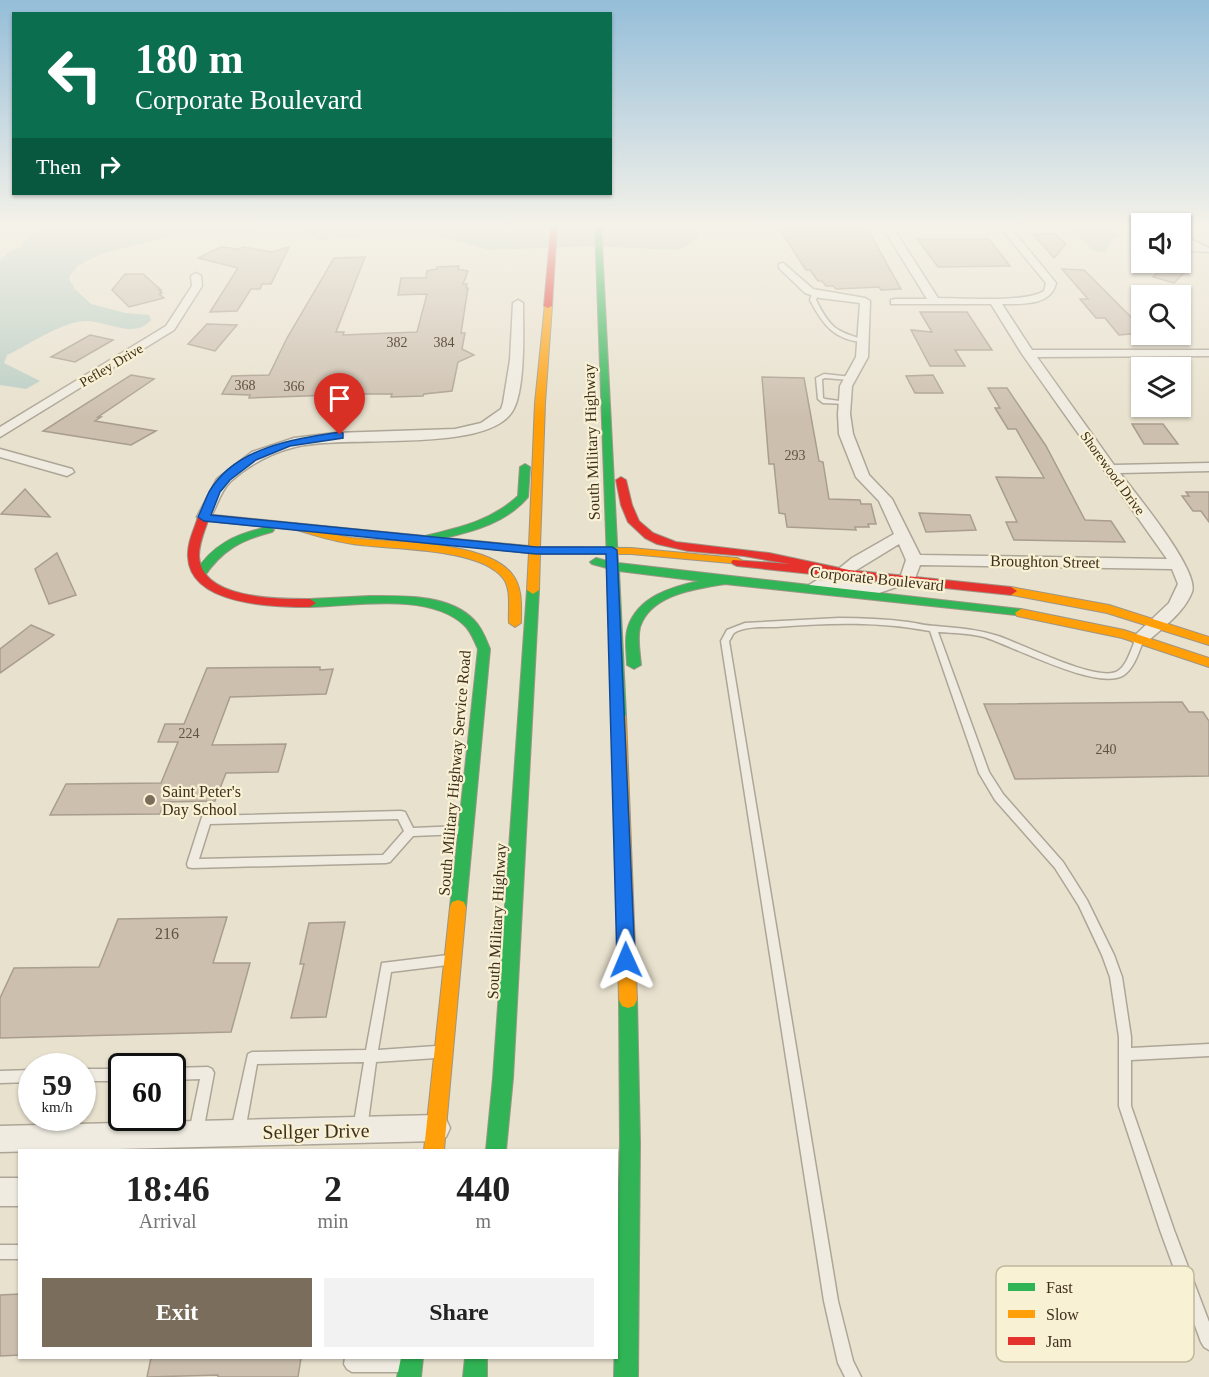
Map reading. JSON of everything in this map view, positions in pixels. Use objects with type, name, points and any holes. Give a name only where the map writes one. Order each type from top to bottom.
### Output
[{"type":"main road","name":"South Military Highway","points":[[496,1149],[503,1078],[536,550],[540,403],[550,290]]},
{"type":"main road","name":"South Military Highway","points":[[600,290],[624,868],[628,1030],[626,1377]]},
{"type":"main road","points":[[425,539],[478,526],[495,519],[518,504],[523,497],[526,446],[540,403]]},
{"type":"main road","points":[[608,439],[629,513],[636,525],[652,538],[680,546],[743,553],[844,571]]},
{"type":"main road","points":[[200,574],[192,556],[193,543],[204,517]]},
{"type":"main road","name":"Corporate Boulevard","points":[[204,517],[536,550],[612,550],[909,578],[1049,597],[1110,609],[1209,641]]},
{"type":"main road","points":[[200,574],[213,552],[223,544],[249,534],[294,525],[351,541],[462,552],[484,559],[498,567],[514,586],[514,621],[525,709]]},
{"type":"main road","name":"Corporate Boulevard","points":[[536,550],[612,566],[1014,611],[1080,623],[1140,639],[1209,663]]},
{"type":"main road","name":"South Military Highway Service Road","points":[[200,574],[217,589],[236,598],[256,603],[280,605],[414,600],[449,607],[471,621],[482,637],[484,648],[435,1139]]},
{"type":"main road","points":[[635,681],[633,635],[636,622],[660,599],[671,593],[687,587],[727,580]]},
{"type":"main road","points":[[624,868],[635,773]]},
{"type":"main road","points":[[474,1377],[476,1359]]},
{"type":"street","name":"Pefley Drive","points":[[0,432],[170,328],[194,290]]},
{"type":"street","points":[[785,585],[848,585],[879,588],[909,578],[914,560],[885,499],[862,477],[846,434],[846,386],[860,363],[866,301],[815,294],[809,290]]},
{"type":"street","points":[[927,290],[934,301]]},
{"type":"street","points":[[895,302],[996,302],[1042,297],[1049,290]]},
{"type":"street","name":"Shorewood Drive","points":[[996,302],[1028,354],[1161,538],[1186,578],[1184,592],[1176,604],[1140,639]]},
{"type":"street","points":[[204,517],[215,492],[226,477],[252,458],[288,443],[327,436],[447,434],[475,429],[498,418],[510,405],[518,303]]},
{"type":"street","points":[[1028,354],[1209,353]]},
{"type":"street","points":[[0,453],[67,472]]},
{"type":"street","points":[[1109,469],[1209,467]]},
{"type":"street","points":[[844,571],[852,564],[886,548],[902,535]]},
{"type":"street","name":"Broughton Street","points":[[914,560],[1177,564]]},
{"type":"street","name":"Sellger Drive","points":[[0,1139],[194,1142],[237,1133],[360,1130],[435,1139]]},
{"type":"street","points":[[0,1192],[18,1192]]},
{"type":"lane","points":[[815,294],[813,300],[827,327],[837,333],[863,341]]},
{"type":"lane","points":[[845,403],[823,401],[820,398],[819,378],[824,376],[850,378]]},
{"type":"lane","points":[[853,1377],[846,1363],[831,1301],[725,641],[730,632],[745,626],[868,622],[912,624],[933,629],[981,633],[1072,669],[1100,676],[1117,675],[1128,665],[1140,639]]},
{"type":"lane","points":[[933,629],[984,773],[999,797],[1059,866],[1083,903],[1108,955],[1116,977],[1125,1037],[1125,1106],[1180,1266]]},
{"type":"lane","points":[[410,832],[401,815],[206,820],[192,864],[386,859],[410,832],[466,830]]},
{"type":"lane","points":[[360,1130],[386,967],[453,959]]},
{"type":"lane","points":[[1125,1054],[1209,1050]]},
{"type":"lane","points":[[237,1133],[252,1058],[444,1052]]},
{"type":"lane","points":[[186,1074],[208,1073],[194,1142]]},
{"type":"lane","points":[[0,1077],[18,1076]]},
{"type":"lane","points":[[0,1252],[18,1252]]},
{"type":"lane","points":[[1194,1302],[1209,1342]]},
{"type":"lane","points":[[353,1359],[352,1364],[411,1366]]},
{"type":"shaded area","points":[[0,290],[76,290],[91,304],[125,313],[149,315],[151,320],[145,326],[137,328],[129,329],[79,321],[58,328],[7,355],[4,363],[40,381],[26,389],[0,385]]},
{"type":"building","points":[[112,290],[159,290],[162,293],[159,294],[164,298],[129,307]]},
{"type":"building","points":[[224,290],[250,290],[237,311],[210,312]]},
{"type":"building","points":[[315,290],[352,290],[336,332],[344,332],[343,335],[417,332],[427,294],[398,295],[399,290],[468,290],[461,333],[465,333],[462,349],[474,355],[458,362],[452,391],[424,394],[423,396],[391,397],[392,394],[364,394],[249,398],[250,395],[222,394],[232,376],[269,375],[287,338]]},
{"type":"building","points":[[1080,290],[1104,290],[1131,317],[1131,334],[1119,335],[1105,318],[1096,318],[1080,299],[1088,299]]},
{"type":"building","points":[[920,312],[967,312],[992,350],[955,350],[965,366],[930,366],[911,330],[932,332]]},
{"type":"building","points":[[207,324],[237,325],[215,351],[188,344]]},
{"type":"building","points":[[90,335],[113,340],[75,362],[51,357]]},
{"type":"building","points":[[131,375],[154,379],[95,421],[156,431],[131,445],[43,431]]},
{"type":"building","points":[[933,375],[943,393],[915,393],[906,376]]},
{"type":"building","points":[[762,377],[804,378],[819,461],[823,462],[829,499],[860,500],[861,504],[871,504],[876,524],[868,524],[869,527],[855,527],[856,530],[787,527],[785,514],[779,513],[774,464],[769,464]]},
{"type":"building","points":[[988,388],[1007,388],[1046,446],[1085,520],[1111,521],[1125,542],[1014,540],[1006,522],[1017,522],[996,477],[1044,478],[1016,429],[1008,429],[995,408],[1000,408]]},
{"type":"building","points":[[1132,424],[1163,424],[1178,444],[1144,444]]},
{"type":"building","points":[[25,489],[50,517],[1,514]]},
{"type":"building","points":[[1186,492],[1209,492],[1209,522],[1201,511],[1193,511],[1182,496],[1189,496]]},
{"type":"building","points":[[919,513],[970,515],[976,530],[926,532]]},
{"type":"building","points":[[57,553],[76,595],[49,604],[35,569]]},
{"type":"building","points":[[31,625],[54,635],[0,673],[0,649]]},
{"type":"building","points":[[320,667],[320,670],[333,669],[326,694],[230,697],[212,745],[286,744],[278,772],[226,773],[215,801],[164,802],[160,814],[50,815],[66,784],[161,783],[178,742],[158,742],[165,724],[184,724],[207,668]]},
{"type":"building","points":[[1182,702],[1189,712],[1203,712],[1209,721],[1209,776],[1015,779],[984,704]]},
{"type":"building","points":[[227,917],[213,963],[250,963],[231,1032],[0,1038],[0,998],[14,968],[99,967],[118,919]]},
{"type":"building","points":[[345,922],[326,1017],[291,1018],[304,964],[300,964],[309,923]]},
{"type":"building","points":[[18,1294],[18,1355],[0,1356],[0,1295]]},
{"type":"building","points":[[151,1359],[301,1359],[298,1377],[218,1377],[218,1375],[147,1377]]},
{"type":"traffic: fast","points":[[601,290],[619,716]]},
{"type":"traffic: fast","points":[[425,539],[478,526],[513,507],[523,497],[525,467]]},
{"type":"traffic: fast","points":[[200,574],[220,549],[246,535],[268,530]]},
{"type":"traffic: fast","points":[[596,562],[632,570],[1021,613]]},
{"type":"traffic: fast","points":[[634,665],[634,627],[640,615],[649,605],[673,592],[727,580]]},
{"type":"traffic: fast","points":[[496,1149],[503,1078],[533,590]]},
{"type":"traffic: fast","points":[[310,603],[370,600],[414,601],[452,611],[468,621],[477,634],[484,649],[458,907]]},
{"type":"traffic: fast","points":[[626,1377],[630,1143],[628,1000]]},
{"type":"traffic: fast","points":[[409,1377],[412,1359]]},
{"type":"traffic: fast","points":[[475,1377],[476,1359]]},
{"type":"traffic: slow","points":[[533,590],[540,403],[548,306]]},
{"type":"traffic: slow","points":[[294,526],[352,541],[434,549],[478,557],[495,565],[507,575],[513,586],[515,623]]},
{"type":"traffic: slow","points":[[343,531],[536,550],[631,551],[737,562]]},
{"type":"traffic: slow","points":[[1011,591],[1109,609],[1209,641]]},
{"type":"traffic: slow","points":[[1021,613],[1124,634],[1209,663]]},
{"type":"traffic: slow","points":[[619,716],[628,1000]]},
{"type":"traffic: slow","points":[[434,1149],[458,907]]},
{"type":"traffic: jam","points":[[548,306],[549,290]]},
{"type":"traffic: jam","points":[[621,480],[626,505],[634,522],[649,535],[661,541],[688,548],[756,555],[844,571]]},
{"type":"traffic: jam","points":[[310,603],[243,598],[212,586],[201,576],[193,556],[204,517],[343,531]]},
{"type":"traffic: jam","points":[[737,562],[1011,591]]},
{"type":"place","name":"Saint Peter's Day School","points":[[150,800]]},
{"type":"route","points":[[340,435],[308,438],[288,443],[252,458],[226,477],[215,492],[204,517],[536,550],[612,550],[626,960]]}]
